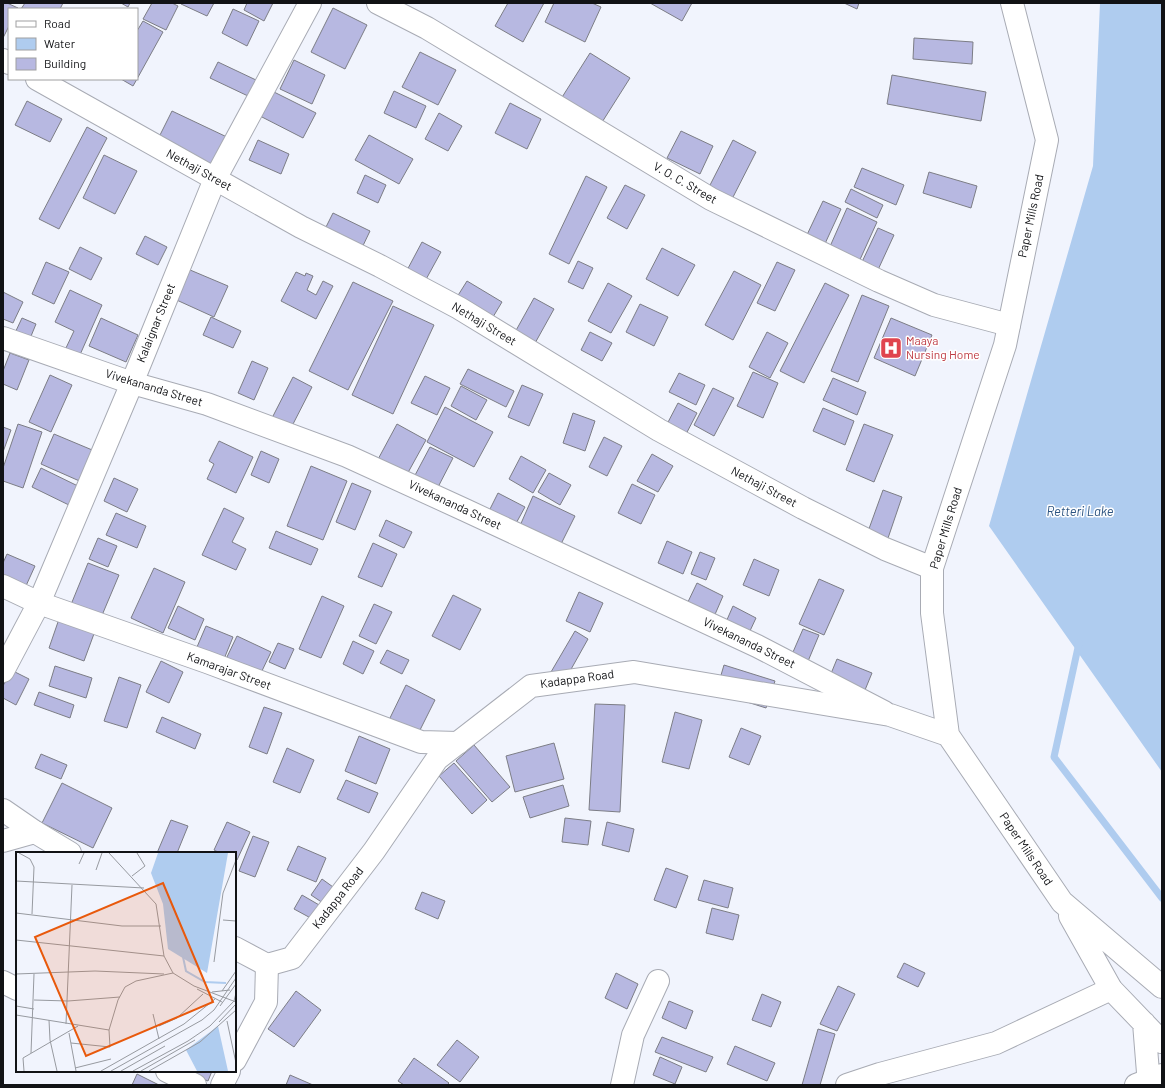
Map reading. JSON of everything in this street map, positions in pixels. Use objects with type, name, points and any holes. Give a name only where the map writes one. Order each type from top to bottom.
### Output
[{"type":"street","name":"Kalaignar Street","points":[[3,671],[39,603],[132,383],[215,179],[310,3]]},
{"type":"street","name":"V. O. C. Street","points":[[378,3],[427,28],[711,199],[879,281],[934,305],[1009,325]]},
{"type":"street","name":"Paper Mills Road","points":[[1012,3],[1047,140],[1005,345],[932,568],[932,613],[948,735],[1062,902],[1162,987]]},
{"type":"street","name":"Nethaji Street","points":[[39,80],[301,227],[380,266],[459,308],[673,438],[803,508],[885,549],[932,568]]},
{"type":"street","name":"Vivekananda Street","points":[[3,338],[132,383],[207,404],[347,456],[750,643],[890,716]]},
{"type":"street","name":"Kamarajar Street","points":[[3,586],[39,603],[207,662],[421,742],[458,743]]},
{"type":"street","name":"Kadappa Road","points":[[267,965],[292,958],[374,851],[437,759],[531,686],[634,672],[890,716],[948,735]]},
{"type":"street","points":[[3,810],[35,832],[68,852]]},
{"type":"street","points":[[3,841],[35,832]]},
{"type":"street","points":[[1062,902],[1111,989],[1162,1042]]},
{"type":"street","points":[[236,949],[267,965],[266,1002],[236,1058]]},
{"type":"street","points":[[622,1085],[633,1035],[658,980]]},
{"type":"street","points":[[3,982],[16,988]]},
{"type":"street","points":[[847,1085],[880,1074],[996,1043],[1111,989]]},
{"type":"street","points":[[1144,1024],[1149,1081]]},
{"type":"street","points":[[169,1072],[195,1085]]},
{"type":"street","points":[[222,1085],[228,1072]]},
{"type":"water","name":"Retteri Lake","points":[[1100,3],[1162,3],[1162,772],[989,526],[1093,166]]},
{"type":"building","points":[[3,3],[7,3],[18,8],[8,8],[8,28],[3,38]]},
{"type":"building","points":[[25,3],[63,3],[60,8],[22,8]]},
{"type":"building","points":[[121,3],[130,3],[128,7]]},
{"type":"building","points":[[152,3],[172,3],[178,6],[166,30],[143,19]]},
{"type":"building","points":[[181,3],[214,3],[207,16]]},
{"type":"building","points":[[247,3],[273,3],[264,21],[244,10]]},
{"type":"building","points":[[508,3],[544,3],[523,42],[495,26]]},
{"type":"building","points":[[554,3],[592,3],[601,7],[585,42],[545,22]]},
{"type":"building","points":[[650,3],[692,3],[682,21]]},
{"type":"building","points":[[844,3],[859,3],[857,9]]},
{"type":"building","points":[[333,8],[367,25],[345,69],[311,52]]},
{"type":"building","points":[[233,9],[259,21],[247,46],[222,33]]},
{"type":"building","points":[[143,21],[163,32],[138,77],[138,29]]},
{"type":"building","points":[[914,38],[973,42],[972,64],[913,59]]},
{"type":"building","points":[[420,52],[456,70],[438,105],[402,87]]},
{"type":"building","points":[[590,53],[630,78],[599,127],[559,102]]},
{"type":"building","points":[[294,60],[325,75],[312,104],[280,89]]},
{"type":"building","points":[[218,62],[256,80],[248,96],[210,78]]},
{"type":"building","points":[[892,75],[986,92],[981,121],[887,104]]},
{"type":"building","points":[[123,80],[136,80],[133,86]]},
{"type":"building","points":[[272,91],[316,113],[303,138],[260,116]]},
{"type":"building","points":[[394,91],[426,106],[416,128],[384,113]]},
{"type":"building","points":[[27,101],[62,119],[50,142],[15,125]]},
{"type":"building","points":[[510,103],[541,119],[527,149],[495,133]]},
{"type":"building","points":[[172,111],[229,138],[213,171],[156,143]]},
{"type":"building","points":[[439,113],[462,126],[448,151],[425,139]]},
{"type":"building","points":[[87,127],[107,138],[59,229],[39,219]]},
{"type":"building","points":[[681,131],[713,146],[700,174],[667,158]]},
{"type":"building","points":[[369,135],[413,159],[399,184],[355,160]]},
{"type":"building","points":[[258,140],[289,154],[281,174],[249,160]]},
{"type":"building","points":[[733,140],[756,152],[731,201],[708,189]]},
{"type":"building","points":[[104,155],[137,171],[115,214],[83,198]]},
{"type":"building","points":[[862,168],[904,185],[896,205],[854,187]]},
{"type":"building","points":[[929,172],[977,186],[971,208],[923,193]]},
{"type":"building","points":[[365,175],[386,185],[378,203],[357,193]]},
{"type":"building","points":[[586,176],[607,187],[569,264],[549,254]]},
{"type":"building","points":[[625,185],[645,195],[627,229],[607,218]]},
{"type":"building","points":[[851,189],[883,205],[877,218],[845,202]]},
{"type":"building","points":[[823,201],[841,209],[823,248],[805,239]]},
{"type":"building","points":[[847,208],[877,222],[858,264],[828,251]]},
{"type":"building","points":[[333,213],[370,231],[359,254],[322,235]]},
{"type":"building","points":[[878,228],[894,235],[877,272],[861,264]]},
{"type":"building","points":[[145,236],[167,247],[158,265],[136,254]]},
{"type":"building","points":[[422,242],[441,252],[424,283],[405,274]]},
{"type":"building","points":[[80,247],[102,258],[91,280],[69,269]]},
{"type":"building","points":[[662,248],[695,265],[678,296],[646,279]]},
{"type":"building","points":[[578,261],[593,268],[583,289],[568,282]]},
{"type":"building","points":[[46,262],[69,272],[54,304],[32,294]]},
{"type":"building","points":[[777,262],[795,270],[775,311],[757,303]]},
{"type":"building","points":[[183,267],[228,286],[214,317],[170,297]]},
{"type":"building","points":[[734,271],[761,285],[733,340],[705,325]]},
{"type":"building","points":[[296,272],[305,276],[306,273],[313,276],[307,290],[316,295],[323,281],[333,286],[316,319],[281,301]]},
{"type":"building","points":[[467,281],[502,302],[493,317],[457,297]]},
{"type":"building","points":[[353,282],[393,301],[348,390],[309,371]]},
{"type":"building","points":[[608,283],[632,296],[611,333],[588,321]]},
{"type":"building","points":[[825,283],[849,295],[804,383],[780,371]]},
{"type":"building","points":[[70,290],[102,305],[79,357],[65,350],[74,331],[55,322]]},
{"type":"building","points":[[3,292],[23,302],[13,323],[3,319]]},
{"type":"building","points":[[862,295],[889,306],[858,382],[831,371]]},
{"type":"building","points":[[534,298],[554,309],[534,345],[514,334]]},
{"type":"building","points":[[640,304],[668,317],[654,346],[626,332]]},
{"type":"building","points":[[393,306],[434,325],[393,414],[352,395]]},
{"type":"building","points":[[211,317],[241,331],[233,348],[203,335]]},
{"type":"building","points":[[22,318],[36,324],[29,341],[14,335]]},
{"type":"building","points":[[101,318],[138,335],[126,362],[89,346]]},
{"type":"building","points":[[891,318],[932,335],[915,376],[874,358]]},
{"type":"building","points":[[590,332],[612,343],[602,361],[581,350]]},
{"type":"building","points":[[767,332],[788,343],[770,378],[749,367]]},
{"type":"building","points":[[10,353],[29,360],[17,390],[3,384],[3,371]]},
{"type":"building","points":[[252,361],[268,368],[254,400],[238,393]]},
{"type":"building","points":[[468,369],[514,391],[506,407],[460,384]]},
{"type":"building","points":[[753,372],[778,383],[763,418],[737,406]]},
{"type":"building","points":[[679,373],[705,385],[696,405],[669,392]]},
{"type":"building","points":[[50,375],[72,385],[51,432],[29,422]]},
{"type":"building","points":[[425,376],[450,388],[437,415],[411,403]]},
{"type":"building","points":[[293,377],[312,387],[291,428],[272,418]]},
{"type":"building","points":[[833,378],[866,392],[857,415],[823,400]]},
{"type":"building","points":[[522,385],[543,394],[529,426],[508,417]]},
{"type":"building","points":[[461,386],[487,400],[476,420],[451,406]]},
{"type":"building","points":[[713,388],[734,398],[714,436],[694,425]]},
{"type":"building","points":[[678,403],[697,413],[684,438],[665,428]]},
{"type":"building","points":[[445,407],[493,432],[474,467],[427,442]]},
{"type":"building","points":[[823,408],[854,421],[845,445],[813,431]]},
{"type":"building","points":[[573,413],[595,421],[585,451],[563,443]]},
{"type":"building","points":[[18,424],[42,432],[23,488],[3,481],[3,468]]},
{"type":"building","points":[[397,424],[426,440],[405,478],[376,463]]},
{"type":"building","points":[[864,424],[893,435],[874,482],[846,470]]},
{"type":"building","points":[[3,427],[11,430],[3,452]]},
{"type":"building","points":[[54,434],[97,452],[84,483],[41,464]]},
{"type":"building","points":[[604,437],[622,446],[607,476],[589,467]]},
{"type":"building","points":[[219,441],[253,457],[236,493],[207,479],[214,464],[209,461]]},
{"type":"building","points":[[430,447],[453,458],[436,491],[413,479]]},
{"type":"building","points":[[261,451],[279,459],[269,483],[251,475]]},
{"type":"building","points":[[652,454],[673,466],[658,492],[637,481]]},
{"type":"building","points":[[521,456],[546,470],[533,493],[509,479]]},
{"type":"building","points":[[311,466],[347,481],[323,540],[287,526]]},
{"type":"building","points":[[41,468],[82,488],[73,507],[32,487]]},
{"type":"building","points":[[549,473],[571,485],[560,505],[538,492]]},
{"type":"building","points":[[114,478],[138,489],[127,512],[104,501]]},
{"type":"building","points":[[352,483],[371,491],[355,530],[336,522]]},
{"type":"building","points":[[632,484],[655,495],[641,524],[618,513]]},
{"type":"building","points":[[883,490],[902,497],[886,544],[866,537]]},
{"type":"building","points":[[498,493],[525,507],[514,527],[488,513]]},
{"type":"building","points":[[533,496],[575,516],[560,546],[519,528]]},
{"type":"building","points":[[224,508],[244,518],[232,542],[246,549],[236,570],[202,555]]},
{"type":"building","points":[[116,513],[146,526],[137,548],[106,535]]},
{"type":"building","points":[[386,520],[412,532],[404,548],[379,536]]},
{"type":"building","points":[[276,531],[318,549],[311,565],[269,548]]},
{"type":"building","points":[[98,538],[117,546],[108,567],[89,559]]},
{"type":"building","points":[[667,541],[692,552],[683,574],[658,563]]},
{"type":"building","points":[[373,543],[397,554],[382,587],[358,577]]},
{"type":"building","points":[[700,552],[715,558],[706,580],[691,574]]},
{"type":"building","points":[[7,554],[35,566],[25,588],[3,578],[3,563]]},
{"type":"building","points":[[754,559],[779,570],[769,596],[743,585]]},
{"type":"building","points":[[88,563],[119,575],[100,620],[70,607]]},
{"type":"building","points":[[154,568],[185,582],[163,633],[131,618]]},
{"type":"building","points":[[819,579],[844,590],[824,635],[799,624]]},
{"type":"building","points":[[697,583],[723,596],[713,619],[686,606]]},
{"type":"building","points":[[579,592],[603,603],[590,632],[566,621]]},
{"type":"building","points":[[453,595],[481,609],[460,650],[432,636]]},
{"type":"building","points":[[322,596],[344,606],[321,658],[299,649]]},
{"type":"building","points":[[374,604],[392,612],[376,644],[359,636]]},
{"type":"building","points":[[178,606],[204,619],[195,640],[168,628]]},
{"type":"building","points":[[733,606],[756,618],[749,633],[726,622]]},
{"type":"building","points":[[59,619],[95,631],[84,661],[49,648]]},
{"type":"building","points":[[206,626],[233,637],[224,659],[197,647]]},
{"type":"building","points":[[803,629],[819,635],[806,666],[790,659]]},
{"type":"building","points":[[575,631],[588,639],[565,680],[551,672]]},
{"type":"building","points":[[237,636],[271,652],[260,675],[226,659]]},
{"type":"building","points":[[353,641],[374,651],[363,674],[343,664]]},
{"type":"building","points":[[278,643],[294,649],[285,669],[269,662]]},
{"type":"building","points":[[387,650],[409,660],[402,674],[380,663]]},
{"type":"building","points":[[837,659],[872,673],[865,690],[830,676]]},
{"type":"building","points":[[161,661],[183,672],[169,703],[146,692]]},
{"type":"building","points":[[724,665],[775,681],[766,708],[716,692]]},
{"type":"building","points":[[55,666],[92,678],[86,698],[49,686]]},
{"type":"building","points":[[11,670],[29,679],[16,705],[3,698],[3,686]]},
{"type":"building","points":[[119,677],[141,685],[127,728],[104,721]]},
{"type":"building","points":[[406,685],[435,700],[418,734],[389,720]]},
{"type":"building","points":[[39,692],[74,705],[70,718],[34,705]]},
{"type":"building","points":[[595,704],[625,705],[620,812],[589,810]]},
{"type":"building","points":[[264,707],[282,713],[267,754],[249,747]]},
{"type":"building","points":[[675,712],[702,720],[689,769],[662,762]]},
{"type":"building","points":[[162,717],[201,734],[195,749],[156,732]]},
{"type":"building","points":[[741,728],[761,736],[749,765],[729,757]]},
{"type":"building","points":[[359,736],[390,749],[376,784],[345,771]]},
{"type":"building","points":[[554,743],[564,779],[515,792],[506,756]]},
{"type":"building","points":[[474,745],[510,787],[492,802],[456,761]]},
{"type":"building","points":[[287,748],[314,760],[300,793],[273,782]]},
{"type":"building","points":[[41,754],[67,765],[61,779],[35,768]]},
{"type":"building","points":[[454,763],[487,800],[472,814],[439,776]]},
{"type":"building","points":[[346,780],[378,793],[369,813],[337,799]]},
{"type":"building","points":[[62,783],[112,808],[93,848],[42,823]]},
{"type":"building","points":[[563,785],[569,806],[530,818],[523,797]]},
{"type":"building","points":[[565,818],[591,821],[588,845],[562,842]]},
{"type":"building","points":[[171,820],[188,826],[177,852],[157,852]]},
{"type":"building","points":[[227,822],[250,832],[237,860],[236,852],[218,852],[214,850]]},
{"type":"building","points":[[607,822],[634,829],[629,852],[602,845]]},
{"type":"building","points":[[253,836],[269,842],[255,877],[239,871]]},
{"type":"building","points":[[298,846],[326,858],[316,882],[287,870]]},
{"type":"building","points":[[666,868],[688,876],[676,908],[654,900]]},
{"type":"building","points":[[322,879],[340,892],[329,907],[311,895]]},
{"type":"building","points":[[704,880],[733,888],[728,908],[698,900]]},
{"type":"building","points":[[422,892],[445,901],[438,919],[415,909]]},
{"type":"building","points":[[302,895],[326,909],[318,922],[294,909]]},
{"type":"building","points":[[712,908],[739,915],[733,940],[706,933]]},
{"type":"building","points":[[904,963],[925,973],[918,987],[897,977]]},
{"type":"building","points":[[616,973],[638,984],[627,1009],[605,998]]},
{"type":"building","points":[[838,986],[855,994],[837,1031],[820,1024]]},
{"type":"building","points":[[296,991],[321,1010],[294,1047],[268,1029]]},
{"type":"building","points":[[762,994],[781,1002],[771,1027],[752,1020]]},
{"type":"building","points":[[669,1001],[693,1011],[686,1029],[662,1018]]},
{"type":"building","points":[[818,1029],[835,1034],[820,1085],[802,1085]]},
{"type":"building","points":[[662,1037],[713,1057],[706,1072],[655,1052]]},
{"type":"building","points":[[457,1040],[479,1057],[460,1082],[437,1065]]},
{"type":"building","points":[[735,1046],[775,1063],[767,1081],[727,1064]]},
{"type":"building","points":[[660,1057],[682,1067],[675,1084],[653,1075]]},
{"type":"building","points":[[414,1058],[449,1083],[447,1085],[404,1085],[398,1081]]},
{"type":"building","points":[[187,1072],[212,1072],[208,1081]]},
{"type":"building","points":[[137,1074],[159,1085],[132,1085]]},
{"type":"building","points":[[290,1075],[313,1085],[286,1085]]},
{"type":"waterway","points":[[1079,643],[1054,757],[1162,898]]},
{"type":"place","name":"Maaya Nursing Home","points":[[891,348]]}]
